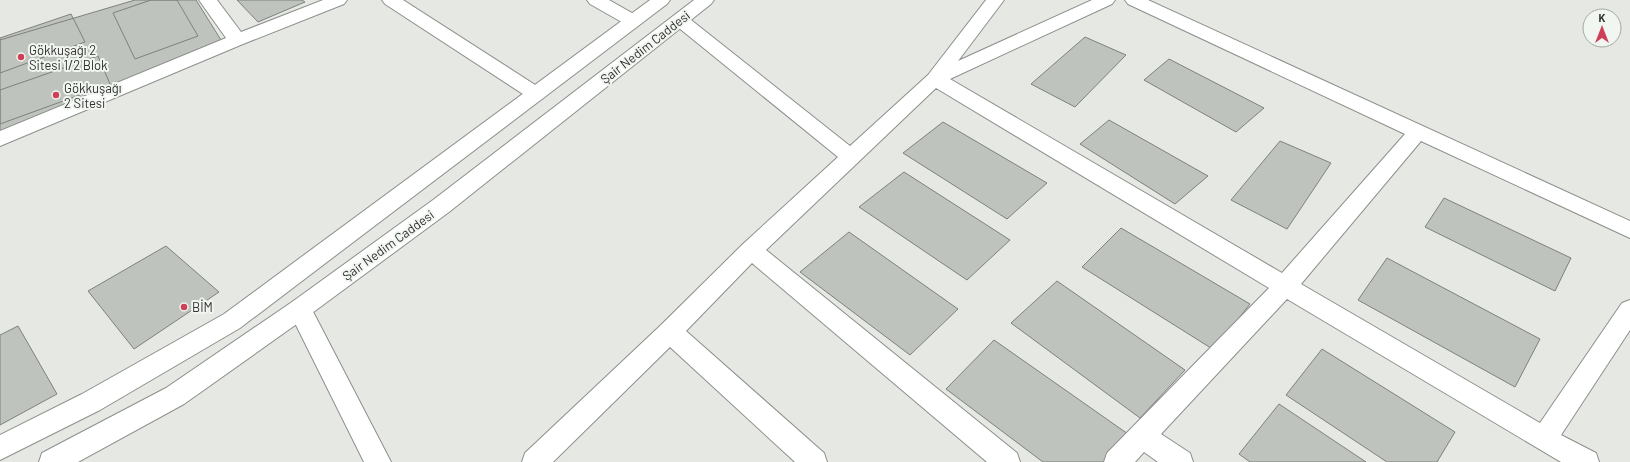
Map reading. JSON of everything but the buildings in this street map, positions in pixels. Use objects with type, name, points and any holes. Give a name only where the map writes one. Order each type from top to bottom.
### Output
[{"type":"street","points":[[208,0],[237,40]]},
{"type":"street","points":[[0,139],[237,40],[338,0]]},
{"type":"street","points":[[391,0],[536,94]]},
{"type":"street","points":[[596,0],[633,21]]},
{"type":"street","points":[[0,448],[91,402],[232,321],[661,0]]},
{"type":"street","name":"Şair Nedim Caddesi","points":[[52,462],[175,396],[300,310],[441,206],[705,0]]},
{"type":"street","points":[[535,462],[670,332],[751,250],[935,79],[995,0]]},
{"type":"street","points":[[935,79],[1106,0]]},
{"type":"street","points":[[1134,0],[1630,230]]},
{"type":"street","points":[[680,20],[851,157]]},
{"type":"street","points":[[935,79],[1544,439],[1586,462]]},
{"type":"street","points":[[1117,462],[1285,286],[1418,131]]},
{"type":"street","points":[[751,250],[1007,462]]},
{"type":"street","points":[[300,310],[378,462]]},
{"type":"street","points":[[1544,439],[1630,310]]},
{"type":"street","points":[[670,332],[814,462]]},
{"type":"street","points":[[1142,436],[1180,462]]},
{"type":"place","name":"Gökkuşağı 2 Sitesi 1/2 Blok","points":[[21,57]]},
{"type":"place","name":"Gökkuşağı 2 Sitesi","points":[[56,95]]},
{"type":"place","name":"BİM","points":[[184,307]]}]
